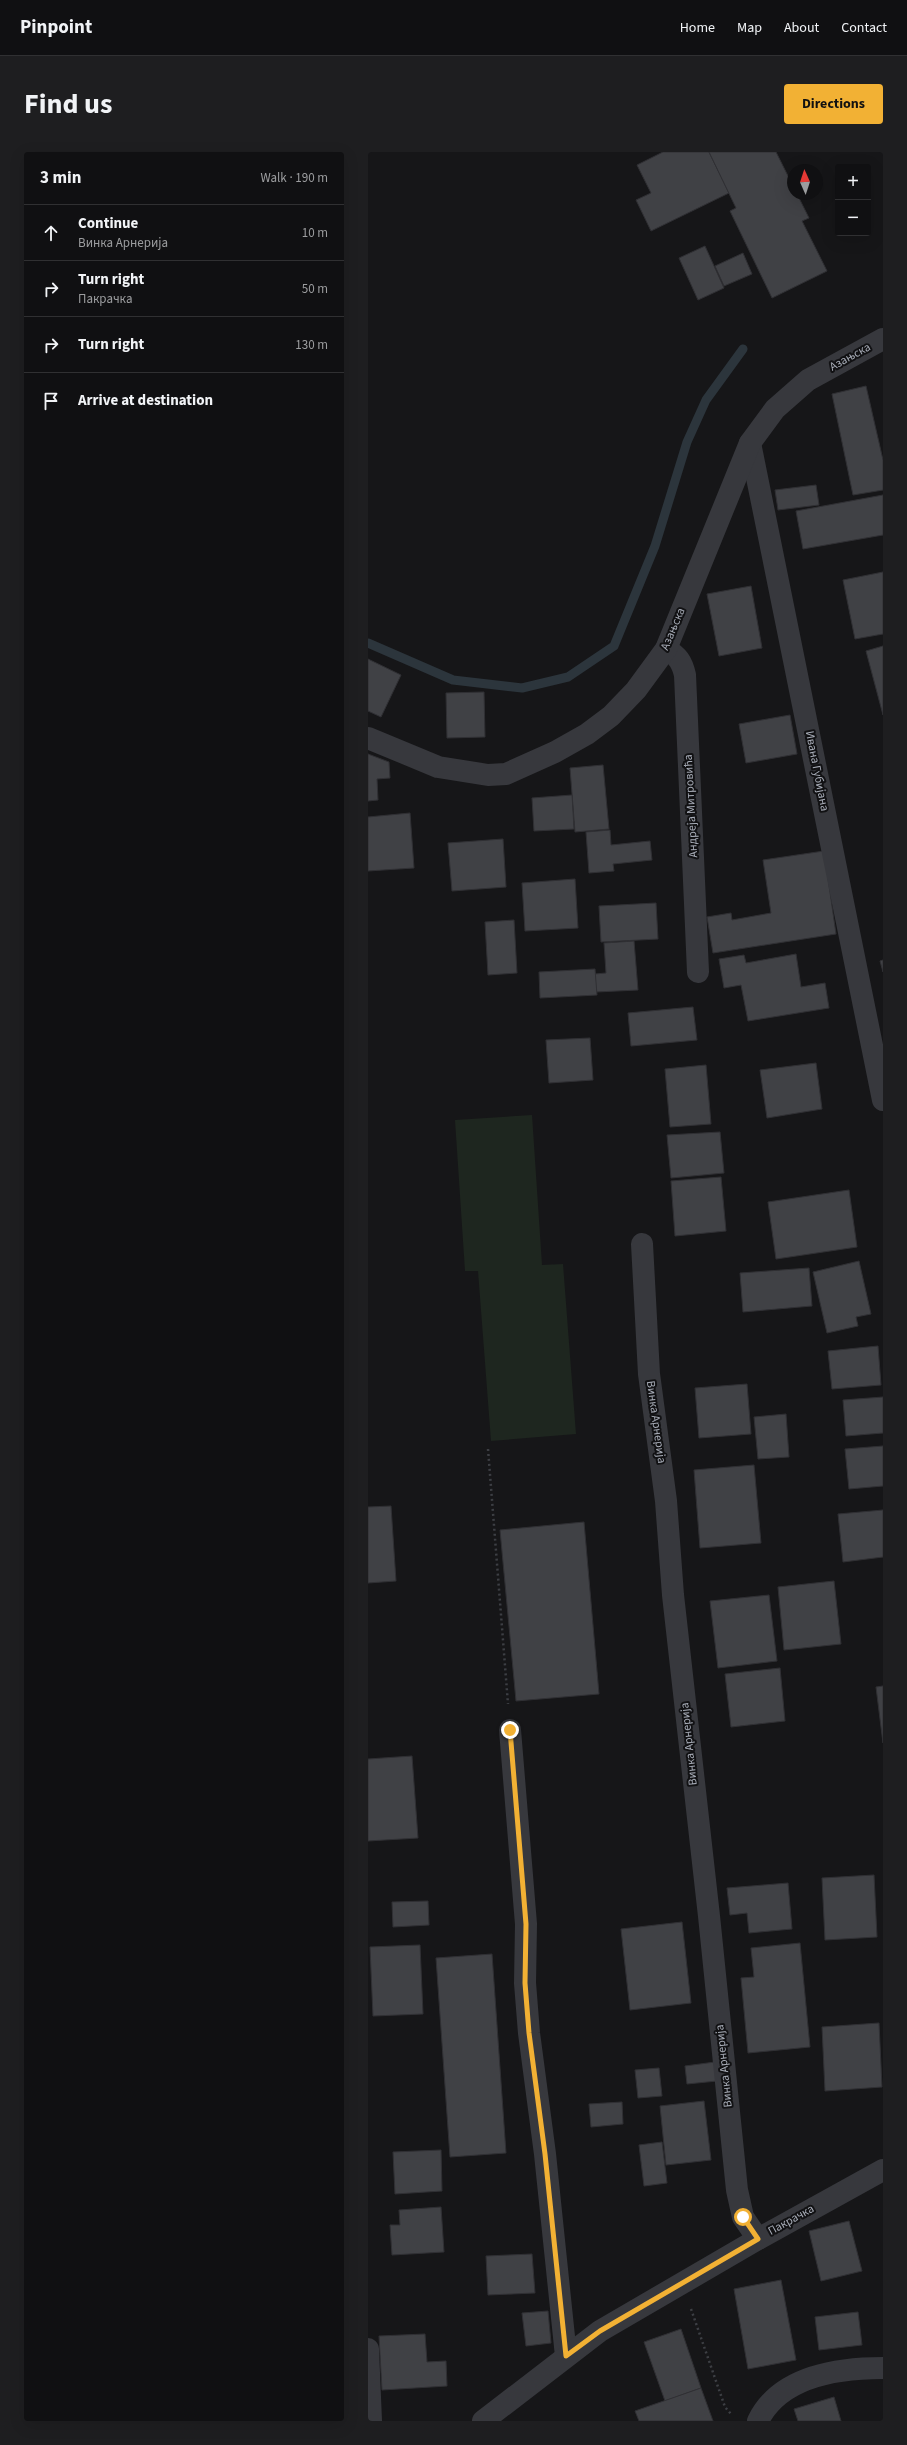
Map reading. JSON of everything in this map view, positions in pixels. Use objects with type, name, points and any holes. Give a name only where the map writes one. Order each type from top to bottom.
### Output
[{"type":"street","name":"Азањска","points":[[368,738],[438,767],[488,775],[506,774],[555,752],[587,734],[611,716],[636,690],[666,649],[750,443],[775,408],[808,380],[883,339]]},
{"type":"street","name":"Ивана Губијана","points":[[750,443],[883,1100]]},
{"type":"street","name":"Андреја Митровића","points":[[666,649],[676,655],[682,663],[685,675],[698,972]]},
{"type":"street","name":"Винка Арнерија","points":[[642,1244],[650,1374],[666,1501],[674,1603],[710,1916],[737,2190],[743,2217],[758,2239]]},
{"type":"street","points":[[510,1730],[526,1924],[525,1983],[529,2033],[545,2154],[566,2356]]},
{"type":"street","name":"Пакрачка","points":[[483,2421],[600,2331],[681,2282],[883,2170]]},
{"type":"street","points":[[368,2350],[371,2421]]},
{"type":"street","points":[[758,2421],[774,2397],[790,2386],[830,2372],[883,2368]]},
{"type":"path","points":[[488,1449],[510,1730]]},
{"type":"path","points":[[681,2282],[725,2408],[734,2416]]},
{"type":"shaded area","points":[[532,1115],[542,1265],[563,1264],[576,1434],[491,1441],[478,1271],[465,1271],[455,1120]]},
{"type":"building","points":[[663,152],[709,152],[729,193],[651,231],[636,200],[651,193],[637,165]]},
{"type":"building","points":[[709,152],[776,152],[787,174],[787,200],[800,200],[809,218],[802,221],[827,271],[772,298],[730,211],[736,208]]},
{"type":"building","points":[[705,246],[724,288],[698,300],[679,258]]},
{"type":"building","points":[[743,253],[752,274],[724,286],[715,266]]},
{"type":"building","points":[[866,386],[883,460],[883,490],[853,495],[832,394]]},
{"type":"building","points":[[816,485],[819,505],[778,510],[775,490]]},
{"type":"building","points":[[883,495],[883,535],[803,549],[796,511]]},
{"type":"building","points":[[883,572],[883,634],[855,639],[843,580]]},
{"type":"building","points":[[751,586],[762,648],[719,656],[707,594]]},
{"type":"building","points":[[883,646],[883,715],[866,651]]},
{"type":"building","points":[[368,659],[401,675],[381,717],[368,711]]},
{"type":"building","points":[[484,692],[485,737],[447,738],[446,693]]},
{"type":"building","points":[[790,715],[797,754],[746,763],[739,724]]},
{"type":"building","points":[[368,754],[389,762],[390,778],[377,779],[378,800],[368,801]]},
{"type":"building","points":[[603,765],[609,829],[575,832],[570,768]]},
{"type":"building","points":[[572,795],[574,829],[534,831],[532,798]]},
{"type":"building","points":[[410,813],[414,868],[368,871],[368,817]]},
{"type":"building","points":[[610,830],[611,845],[650,841],[652,860],[613,864],[614,871],[589,873],[586,832]]},
{"type":"building","points":[[503,839],[506,887],[452,891],[448,843]]},
{"type":"building","points":[[824,851],[836,934],[713,953],[707,917],[731,913],[732,920],[771,913],[763,860]]},
{"type":"building","points":[[575,879],[578,928],[525,931],[522,883]]},
{"type":"building","points":[[656,903],[658,939],[601,942],[599,906]]},
{"type":"building","points":[[514,920],[517,973],[488,975],[485,922]]},
{"type":"building","points":[[634,941],[638,990],[596,992],[595,974],[606,973],[604,943]]},
{"type":"building","points":[[796,954],[801,987],[825,983],[829,1008],[748,1021],[741,985],[724,988],[719,959],[744,955],[746,963]]},
{"type":"building","points":[[883,960],[883,972],[880,961]]},
{"type":"building","points":[[595,969],[597,995],[540,998],[539,972]]},
{"type":"building","points":[[693,1007],[697,1040],[631,1046],[628,1013]]},
{"type":"building","points":[[590,1038],[593,1080],[549,1083],[546,1040]]},
{"type":"building","points":[[816,1063],[822,1109],[767,1118],[760,1070]]},
{"type":"building","points":[[706,1065],[711,1124],[670,1127],[665,1069]]},
{"type":"building","points":[[720,1132],[724,1173],[671,1178],[667,1135]]},
{"type":"building","points":[[721,1177],[726,1231],[675,1236],[671,1181]]},
{"type":"building","points":[[849,1190],[857,1247],[776,1259],[768,1202]]},
{"type":"building","points":[[859,1261],[871,1314],[856,1317],[858,1326],[827,1333],[813,1272]]},
{"type":"building","points":[[809,1268],[812,1306],[743,1312],[740,1273]]},
{"type":"building","points":[[878,1346],[881,1385],[832,1389],[828,1351]]},
{"type":"building","points":[[747,1384],[751,1434],[699,1438],[695,1388]]},
{"type":"building","points":[[883,1397],[883,1433],[846,1436],[843,1400]]},
{"type":"building","points":[[786,1414],[789,1457],[758,1459],[754,1417]]},
{"type":"building","points":[[883,1446],[883,1486],[849,1489],[845,1449]]},
{"type":"building","points":[[754,1465],[761,1543],[700,1548],[694,1470]]},
{"type":"building","points":[[391,1506],[396,1581],[368,1583],[368,1507]]},
{"type":"building","points":[[883,1510],[883,1557],[843,1562],[838,1514]]},
{"type":"building","points":[[584,1522],[599,1694],[516,1701],[500,1530]]},
{"type":"building","points":[[834,1581],[841,1644],[784,1650],[778,1587]]},
{"type":"building","points":[[769,1595],[777,1661],[718,1668],[710,1601]]},
{"type":"building","points":[[780,1668],[785,1721],[731,1727],[725,1674]]},
{"type":"building","points":[[883,1686],[883,1743],[876,1687]]},
{"type":"building","points":[[412,1756],[418,1838],[368,1841],[368,1759]]},
{"type":"building","points":[[874,1875],[877,1937],[825,1940],[822,1878]]},
{"type":"building","points":[[788,1883],[792,1929],[749,1933],[747,1913],[730,1915],[727,1888]]},
{"type":"building","points":[[428,1901],[429,1925],[393,1927],[392,1902]]},
{"type":"building","points":[[682,1922],[691,2003],[630,2010],[621,1929]]},
{"type":"building","points":[[800,1943],[810,2047],[748,2053],[741,1978],[754,1977],[751,1948]]},
{"type":"building","points":[[420,1945],[423,2014],[373,2016],[370,1947]]},
{"type":"building","points":[[492,1954],[506,2153],[450,2157],[436,1958]]},
{"type":"building","points":[[879,2023],[882,2087],[825,2091],[822,2027]]},
{"type":"building","points":[[715,2062],[717,2081],[687,2084],[685,2066]]},
{"type":"building","points":[[659,2068],[662,2096],[638,2098],[635,2070]]},
{"type":"building","points":[[704,2101],[711,2160],[666,2165],[660,2106]]},
{"type":"building","points":[[622,2102],[623,2124],[591,2127],[589,2104]]},
{"type":"building","points":[[662,2142],[667,2183],[644,2186],[639,2145]]},
{"type":"building","points":[[441,2150],[442,2191],[395,2194],[393,2152]]},
{"type":"building","points":[[441,2207],[444,2252],[392,2255],[390,2225],[400,2225],[399,2210]]},
{"type":"building","points":[[849,2221],[862,2271],[821,2281],[809,2231]]},
{"type":"building","points":[[532,2254],[535,2293],[488,2295],[486,2256]]},
{"type":"building","points":[[781,2280],[796,2360],[748,2369],[734,2289]]},
{"type":"building","points":[[548,2311],[551,2343],[526,2346],[522,2313]]},
{"type":"building","points":[[858,2312],[862,2345],[819,2350],[815,2317]]},
{"type":"building","points":[[681,2329],[701,2388],[665,2401],[644,2342]]},
{"type":"building","points":[[425,2334],[427,2362],[446,2361],[447,2386],[382,2390],[379,2336]]},
{"type":"building","points":[[701,2388],[713,2421],[639,2421],[635,2411]]},
{"type":"building","points":[[834,2397],[841,2421],[798,2421],[794,2409]]},
{"type":"waterway","points":[[368,643],[453,680],[522,688],[568,677],[614,646],[655,546],[687,442],[706,400],[743,349]]},
{"type":"route","points":[[510,1730],[526,1924],[525,1983],[529,2033],[545,2154],[566,2356],[600,2331],[681,2282],[758,2239],[743,2217]]}]
